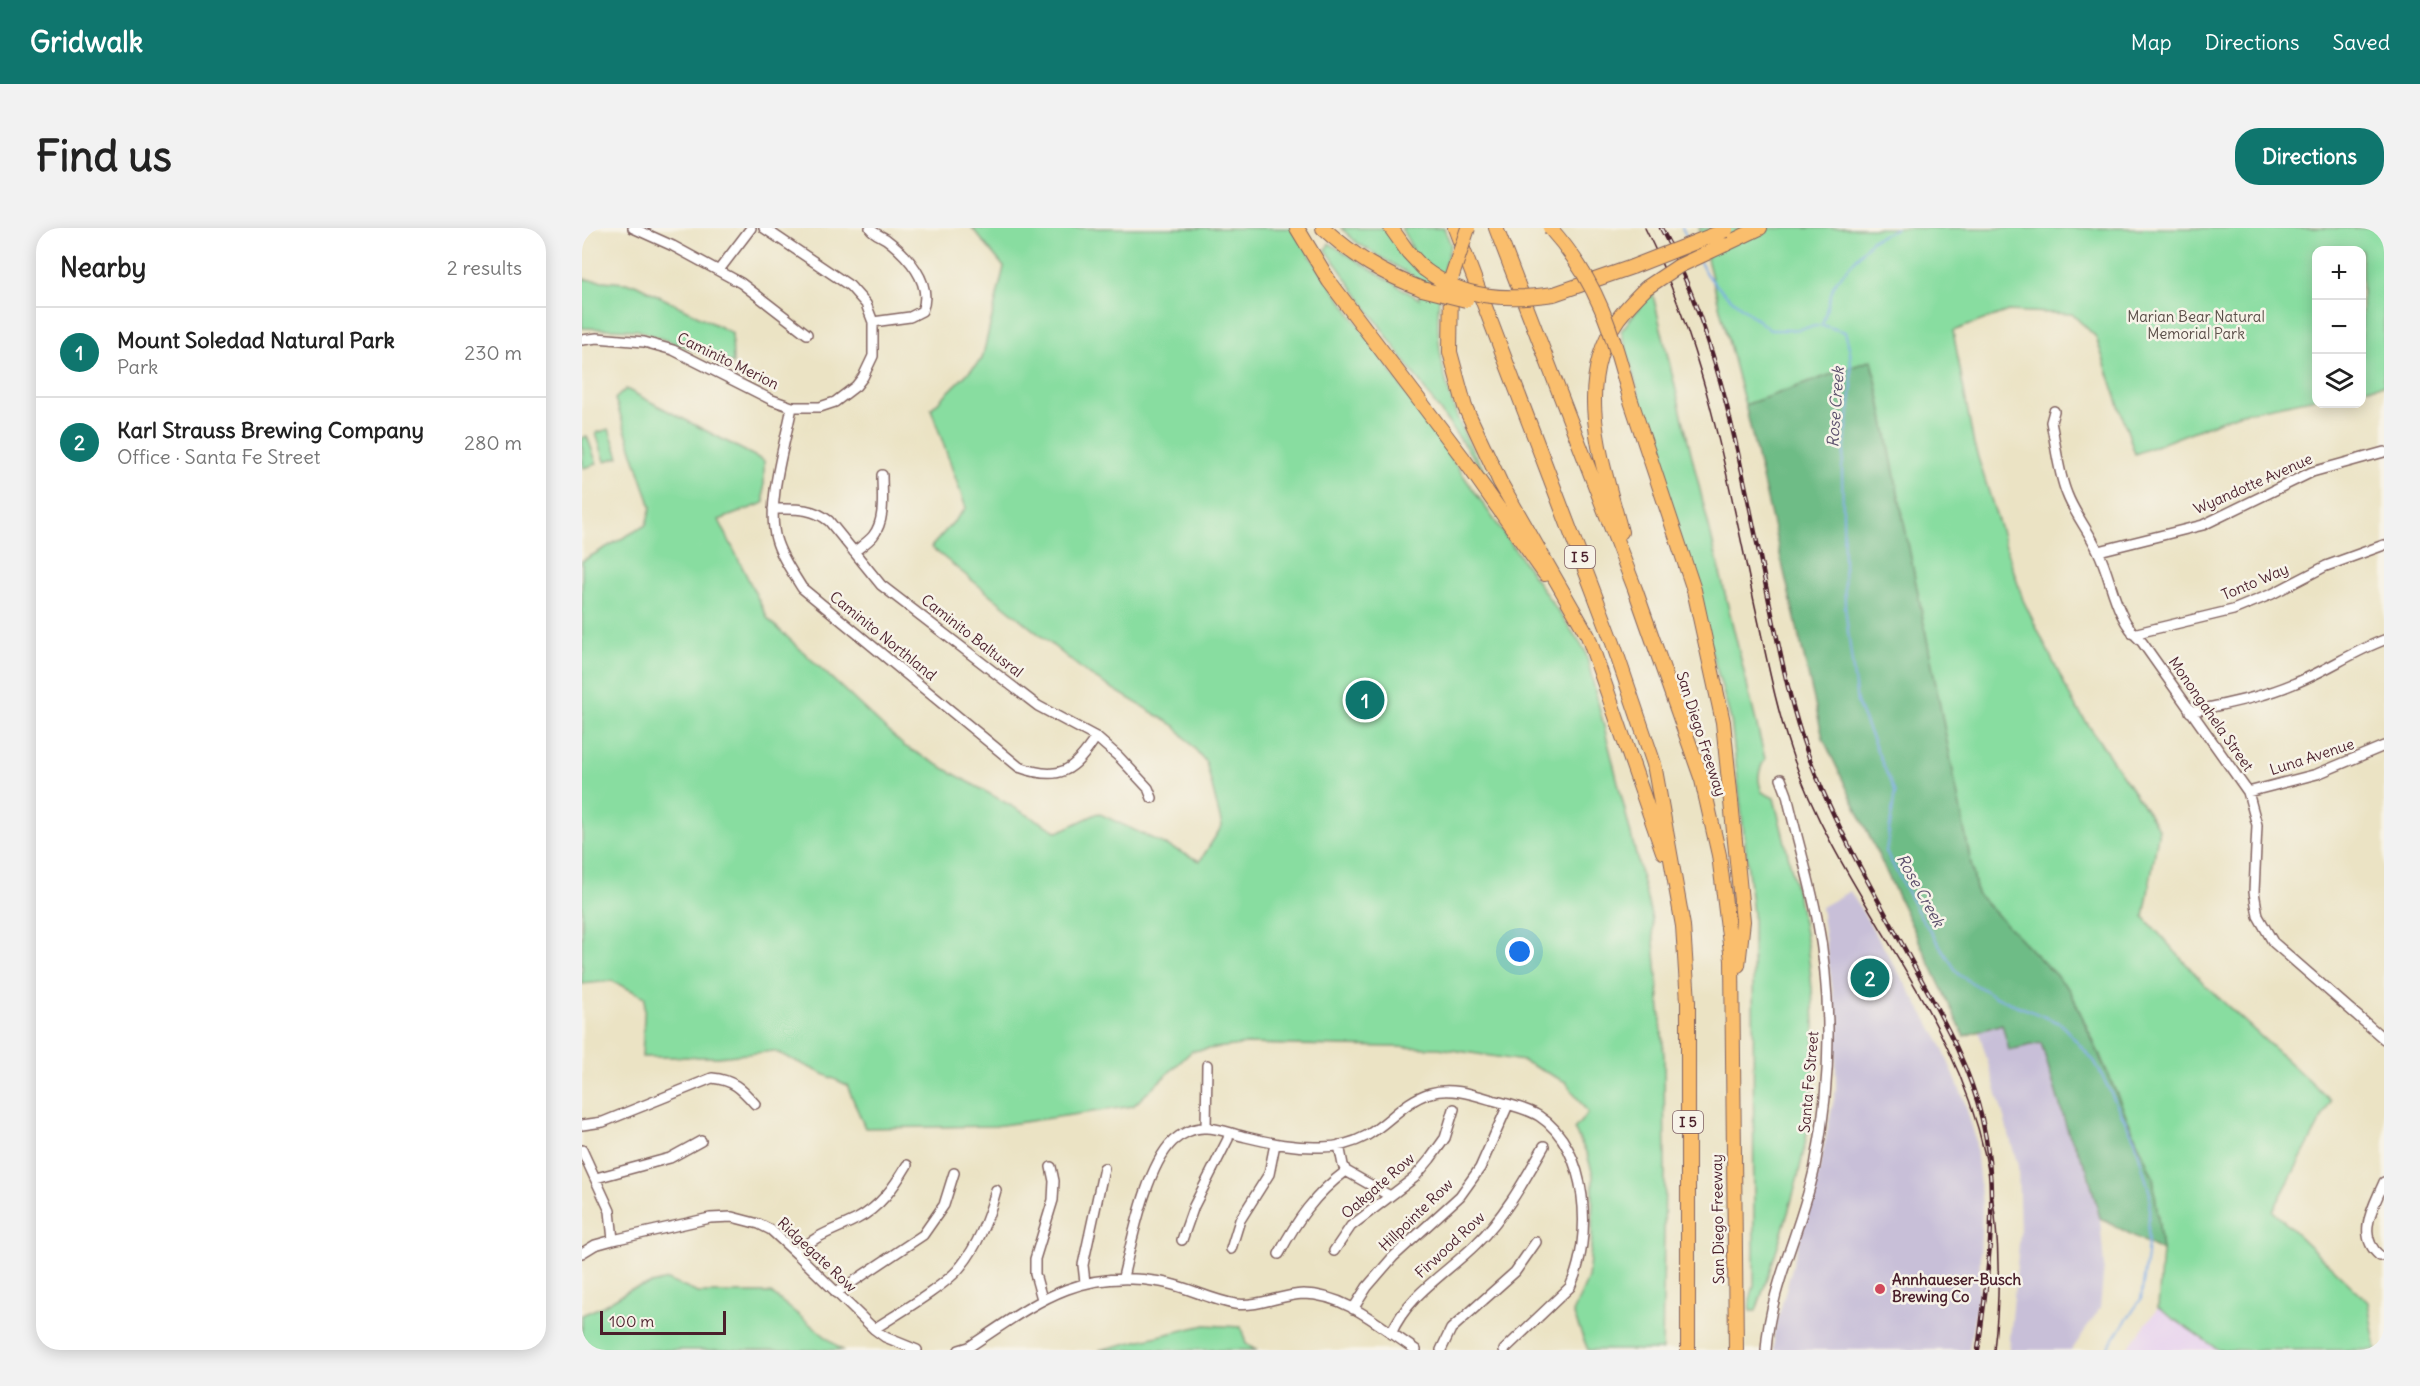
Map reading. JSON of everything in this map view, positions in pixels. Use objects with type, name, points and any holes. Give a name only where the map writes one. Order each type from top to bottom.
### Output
[{"type":"highway","points":[[1297,228],[1329,281],[1464,458],[1588,636]]},
{"type":"highway","points":[[1323,228],[1351,253],[1396,279],[1422,289],[1478,302],[1519,302],[1554,294],[1632,267],[1728,229]]},
{"type":"highway","points":[[1391,228],[1408,252],[1424,269],[1445,284],[1475,295],[1516,298],[1554,294]]},
{"type":"highway","name":"San Diego Freeway","points":[[1455,228],[1608,632],[1654,764],[1683,926],[1688,1002],[1688,1350]]},
{"type":"highway","points":[[1468,228],[1452,276],[1449,314],[1450,352],[1465,407],[1500,482],[1588,636],[1678,895]]},
{"type":"highway","name":"San Diego Freeway","points":[[1496,228],[1635,589],[1702,780],[1719,855],[1732,960],[1736,1350]]},
{"type":"highway","points":[[1550,228],[1583,270],[1606,314],[1630,398],[1694,590],[1723,722],[1743,921],[1732,1018]]},
{"type":"highway","points":[[1635,589],[1593,418],[1593,396],[1600,355],[1618,319],[1646,288],[1679,266],[1760,228]]},
{"type":"street","points":[[633,228],[741,283],[807,334]]},
{"type":"street","points":[[719,270],[751,228]]},
{"type":"street","name":"Caminito Merion","points":[[582,340],[597,338],[644,342],[673,350],[772,400],[792,407],[820,407],[835,402],[856,386],[873,356],[873,322],[866,304],[850,286],[764,228]]},
{"type":"street","points":[[870,228],[907,258],[923,283],[925,304],[922,311],[910,317],[873,322]]},
{"type":"street","name":"Caminito Northland","points":[[792,407],[772,509],[776,539],[788,566],[810,597],[1019,767],[1039,775],[1050,775],[1072,767],[1083,757],[1096,737]]},
{"type":"street","name":"Monongahela Street","points":[[2054,411],[2051,422],[2066,492],[2098,551],[2113,598],[2133,634],[2142,642],[2248,792],[2257,825],[2254,892],[2258,916],[2265,931],[2273,942],[2384,1039]]},
{"type":"street","name":"Wyandotte Avenue","points":[[2098,551],[2203,525],[2312,472],[2384,452]]},
{"type":"street","points":[[854,552],[873,536],[877,528],[883,509],[882,475]]},
{"type":"street","name":"Caminito Baltusral","points":[[772,509],[803,509],[820,513],[881,585],[1029,699],[1096,737],[1119,757],[1148,788],[1152,798]]},
{"type":"street","name":"Tonto Way","points":[[2133,634],[2233,610],[2272,594],[2326,566],[2384,545]]},
{"type":"street","points":[[2190,712],[2289,686],[2321,673],[2368,646],[2384,640]]},
{"type":"street","name":"Luna Avenue","points":[[2248,792],[2317,774],[2384,746]]},
{"type":"street","name":"Santa Fe Street","points":[[1766,1350],[1779,1280],[1805,1207],[1814,1169],[1828,1063],[1828,1001],[1822,947],[1787,795],[1781,779]]},
{"type":"street","points":[[1206,1128],[1207,1065]]},
{"type":"street","points":[[582,1125],[603,1122],[712,1078],[723,1079],[738,1085],[755,1104]]},
{"type":"street","points":[[1123,1277],[1137,1218],[1157,1165],[1173,1142],[1192,1130],[1206,1128],[1288,1147],[1339,1145],[1366,1136],[1411,1101],[1432,1092],[1461,1091],[1539,1115],[1556,1131],[1573,1159],[1582,1184],[1582,1250],[1575,1278],[1570,1287],[1504,1350]]},
{"type":"street","name":"Hillpointe Row","points":[[1353,1309],[1367,1287],[1393,1257],[1460,1196],[1480,1168],[1508,1105]]},
{"type":"street","name":"Oakgate Row","points":[[1334,1251],[1352,1226],[1414,1178],[1444,1138],[1454,1109]]},
{"type":"street","points":[[1182,1240],[1194,1206],[1229,1133]]},
{"type":"street","points":[[596,1178],[670,1158],[701,1141]]},
{"type":"street","points":[[1232,1249],[1239,1220],[1269,1174],[1275,1144]]},
{"type":"street","points":[[1339,1145],[1342,1165],[1346,1171],[1389,1196]]},
{"type":"street","name":"Firwood Row","points":[[1391,1334],[1417,1296],[1475,1245],[1499,1220],[1544,1146]]},
{"type":"street","points":[[582,1150],[586,1170],[596,1178],[610,1211],[613,1240]]},
{"type":"street","points":[[797,1254],[807,1242],[820,1234],[833,1231],[873,1209],[894,1188],[907,1165]]},
{"type":"street","points":[[1042,1299],[1035,1274],[1035,1259],[1053,1200],[1051,1167]]},
{"type":"street","points":[[1085,1282],[1083,1265],[1104,1168]]},
{"type":"street","points":[[1279,1254],[1298,1218],[1335,1179],[1346,1171]]},
{"type":"street","points":[[836,1293],[923,1235],[944,1205],[954,1173]]},
{"type":"street","points":[[2380,1256],[2374,1251],[2367,1236],[2368,1222],[2384,1182]]},
{"type":"street","points":[[874,1329],[948,1279],[960,1268],[972,1251],[989,1214],[996,1190]]},
{"type":"street","name":"Ridgegate Row","points":[[582,1253],[596,1245],[613,1240],[710,1218],[732,1217],[759,1224],[771,1230],[874,1329],[885,1337],[917,1350]]},
{"type":"street","points":[[1441,1350],[1451,1329],[1515,1272],[1536,1242]]},
{"type":"street","points":[[959,1350],[969,1347],[1042,1299],[1085,1282],[1123,1277],[1163,1282],[1235,1304],[1256,1304],[1301,1294],[1320,1295],[1342,1302],[1416,1350]]},
{"type":"shaded area","points":[[1850,891],[1939,1040],[1963,1097],[1975,1137],[1982,1205],[1979,1288],[1969,1350],[1774,1350],[1774,1333],[1820,1166],[1836,1089],[1835,1009],[1821,907]]},
{"type":"shaded area","points":[[2002,1024],[2010,1049],[2041,1043],[2068,1132],[2087,1169],[2100,1218],[2104,1266],[2100,1308],[2072,1350],[2009,1350],[2020,1233],[2018,1166],[1979,1032]]},
{"type":"shaded area","points":[[2158,1308],[2219,1350],[2126,1350]]},
{"type":"green space","points":[[972,228],[1298,228],[1309,254],[1585,650],[1652,919],[1664,1056],[1665,1174],[1662,1350],[1588,1350],[1573,1313],[1588,1278],[1592,1237],[1593,1175],[1587,1154],[1574,1129],[1588,1113],[1566,1082],[1523,1061],[1439,1048],[1247,1044],[1192,1051],[1133,1106],[995,1126],[865,1128],[847,1085],[774,1051],[718,1057],[642,1057],[645,997],[612,981],[582,984],[582,561],[646,525],[651,507],[615,399],[626,389],[764,461],[764,503],[719,520],[768,619],[904,746],[1058,832],[1098,813],[1200,861],[1222,826],[1206,762],[1175,726],[1088,674],[931,547],[966,508],[931,409],[982,359],[1004,267]]},
{"type":"green space","points":[[1341,228],[1387,228],[1414,251],[1401,228],[1444,228],[1451,245],[1440,290],[1438,313],[1441,358],[1452,402],[1464,434],[1503,500],[1326,250],[1329,243],[1419,299],[1421,281],[1357,243]]},
{"type":"green space","name":"Marian Bear Natural Memorial Park","points":[[1699,228],[2384,228],[2384,385],[2366,388],[2366,246],[2312,246],[2312,399],[2238,414],[2135,454],[2096,337],[2072,314],[2008,311],[1953,331],[1974,445],[2023,600],[2074,704],[2159,829],[2144,917],[2206,986],[2331,1101],[2273,1211],[2368,1302],[2376,1350],[2219,1350],[2158,1308],[2162,1251],[2153,1177],[2102,1060],[2070,990],[1977,894],[1872,360],[1745,405]]},
{"type":"green space","points":[[582,279],[635,284],[732,333],[733,364],[637,330],[582,328]]},
{"type":"green space","points":[[1652,291],[1765,759],[1760,771],[1759,783],[1762,792],[1774,798],[1797,894],[1810,966],[1814,1061],[1807,1131],[1789,1210],[1756,1311],[1750,1311],[1750,1299],[1754,1286],[1753,914],[1731,720],[1621,331]]},
{"type":"green space","points":[[1872,360],[1977,894],[2070,990],[2153,1177],[2162,1251],[2100,1218],[2087,1169],[2068,1132],[2041,1043],[2009,1050],[2002,1024],[1964,1036],[1823,738],[1745,405]]},
{"type":"green space","points":[[609,429],[619,457],[605,461],[596,433]]},
{"type":"green space","points":[[587,436],[597,464],[583,468],[582,438]]},
{"type":"green space","points":[[667,1280],[698,1293],[771,1293],[842,1350],[582,1350],[582,1315],[603,1306],[631,1289]]},
{"type":"green space","points":[[1205,1325],[1241,1327],[1246,1344],[1256,1350],[1099,1350]]},
{"type":"waterway","points":[[1682,228],[1688,239]]},
{"type":"waterway","points":[[1822,325],[1834,284],[1872,240],[1897,228]]},
{"type":"waterway","name":"Rose Creek","points":[[1700,262],[1706,274],[1724,293],[1770,330],[1793,330],[1822,325],[1845,332],[1850,351],[1852,387],[1842,469],[1845,607],[1857,703],[1895,793],[1886,852],[1919,914],[1959,975],[1996,997],[2060,1023],[2095,1062],[2135,1140],[2150,1194],[2147,1255],[2141,1299],[2106,1350]]},
{"type":"tram line","points":[[1645,228],[1666,273],[1699,366],[1724,461],[1771,679],[1791,751],[1823,828],[1947,1047],[1963,1083],[1975,1120],[1985,1157],[1997,1233],[1998,1272],[1994,1350]]},
{"type":"railway","points":[[1661,228],[1683,273],[1716,367],[1741,464],[1786,680],[1806,749],[1844,837],[1947,1029],[1964,1064],[1977,1100],[1987,1147],[1991,1205],[1991,1234],[1978,1350]]},
{"type":"place","name":"Mount Soledad Natural Park","points":[[1365,700]]},
{"type":"place","name":"Karl Strauss Brewing Company","points":[[1870,978]]},
{"type":"place","name":"Annhaueser-Busch Brewing Co","points":[[1880,1289]]}]
